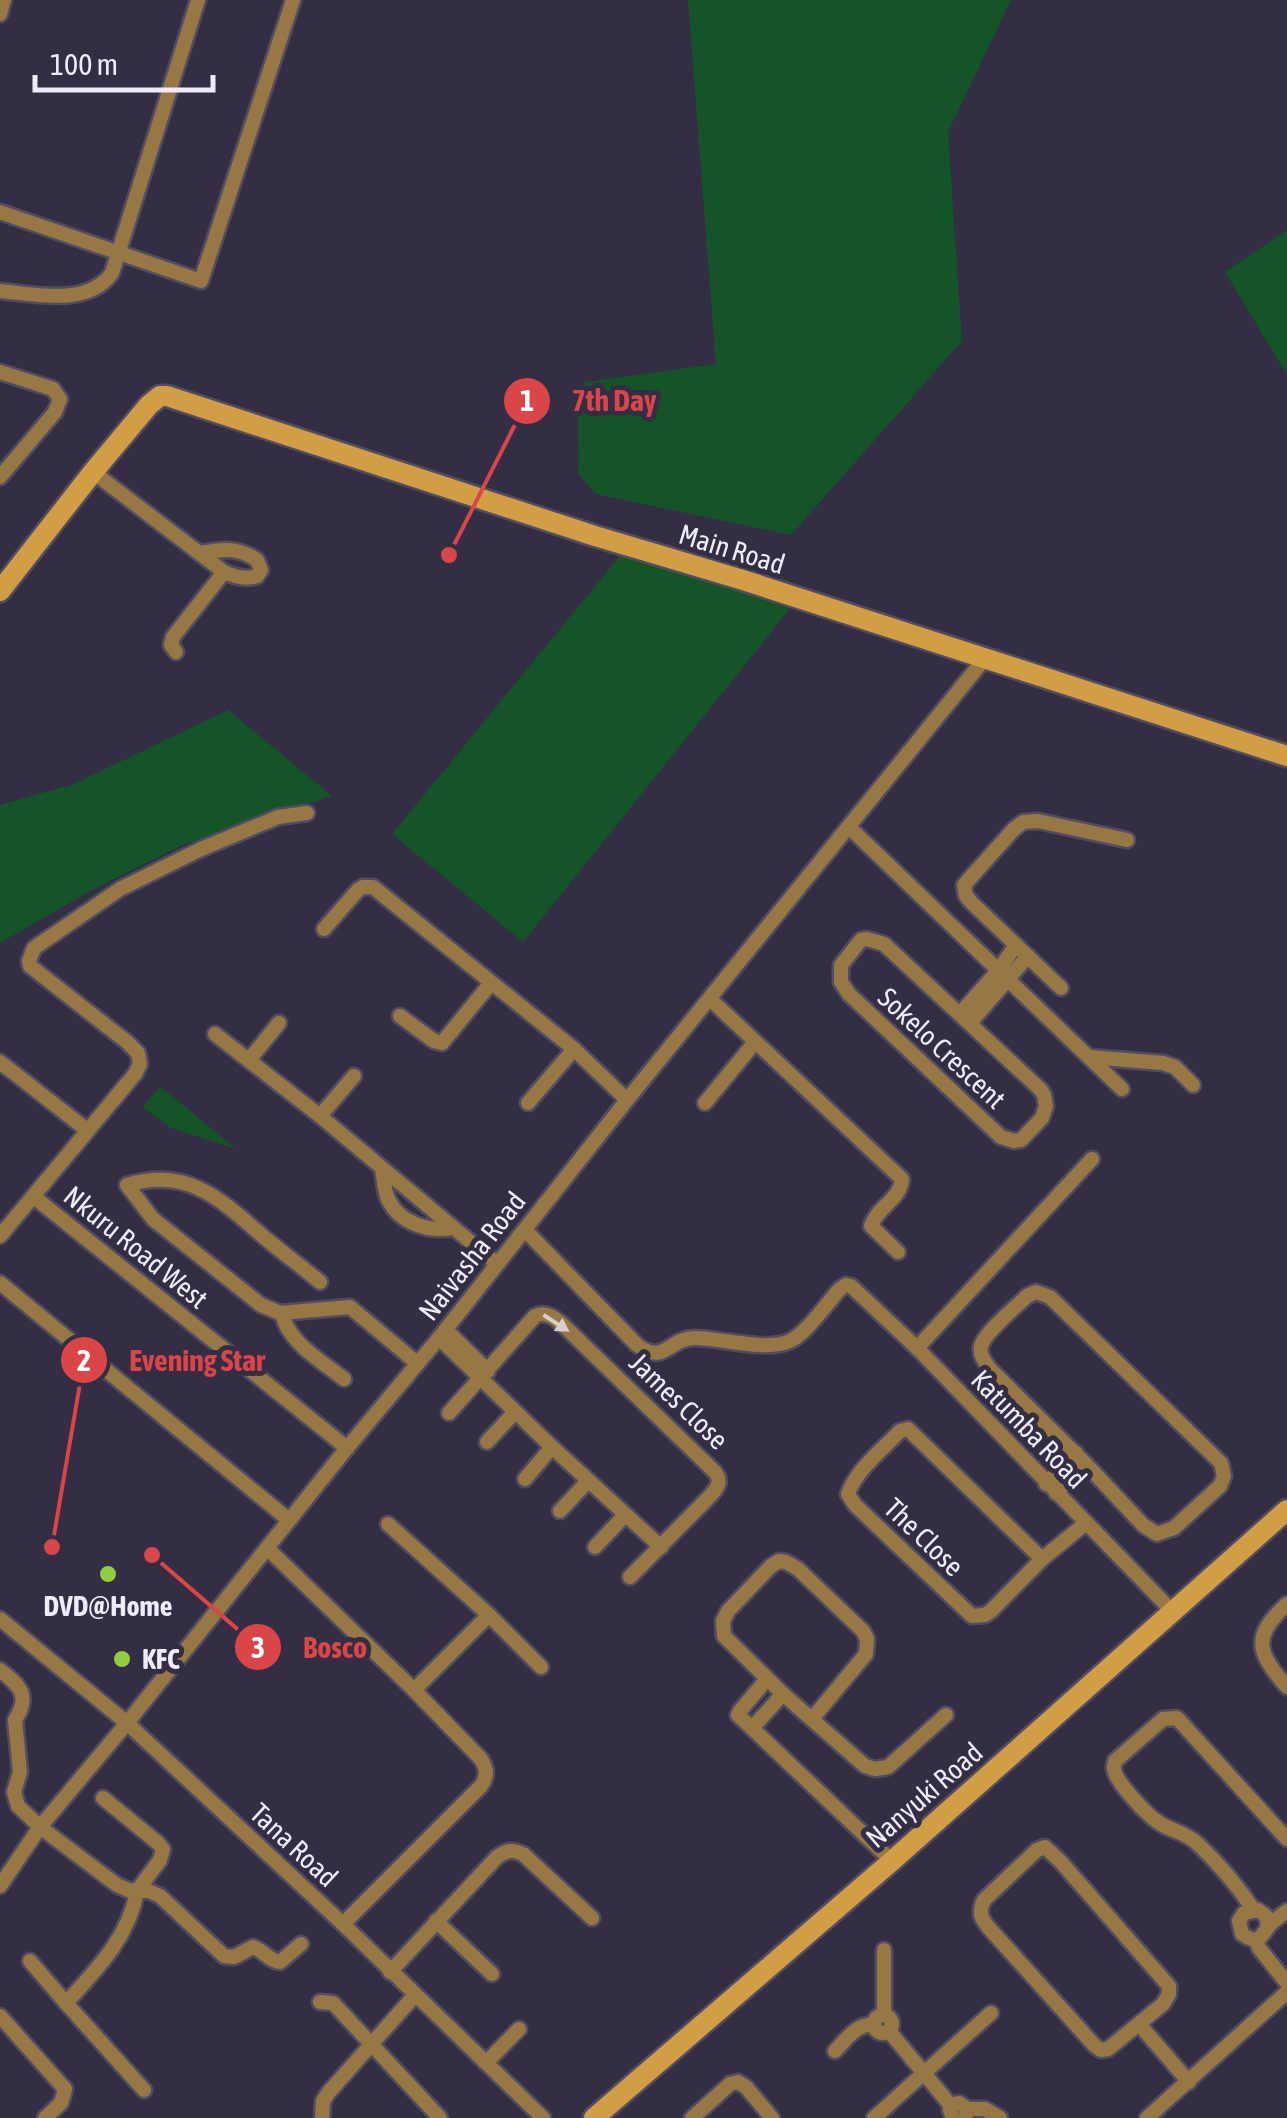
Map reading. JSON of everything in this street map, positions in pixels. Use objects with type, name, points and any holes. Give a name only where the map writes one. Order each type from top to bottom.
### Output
[{"type":"street","points":[[0,14],[4,0]]},
{"type":"street","points":[[0,292],[62,295],[89,291],[100,287],[112,274],[198,0]]},
{"type":"street","points":[[0,212],[201,281],[293,0]]},
{"type":"street","points":[[0,372],[53,390],[60,402],[56,412],[0,476]]},
{"type":"street","name":"Main Road","points":[[93,472],[149,405],[160,396],[172,397],[1287,756]]},
{"type":"street","points":[[0,591],[93,472],[224,572],[250,578],[258,576],[261,567],[250,555],[230,549],[201,554]]},
{"type":"street","points":[[176,652],[171,645],[173,637],[224,572]]},
{"type":"street","name":"Naivasha Road","points":[[0,1886],[40,1826],[986,658]]},
{"type":"street","points":[[0,1236],[135,1074],[141,1060],[127,1042],[35,970],[29,961],[34,948],[120,889],[201,849],[278,818],[308,813]]},
{"type":"street","points":[[1061,988],[966,896],[964,886],[1023,822],[1127,840]]},
{"type":"street","points":[[850,828],[1122,1089]]},
{"type":"street","points":[[324,929],[358,890],[368,886],[378,890],[574,1049],[627,1100]]},
{"type":"street","name":"Sokelo Crescent","points":[[861,940],[880,941],[965,1018],[1044,1095],[1042,1118],[1021,1140],[1001,1137],[848,994],[841,982],[840,965],[861,940]]},
{"type":"street","points":[[1003,976],[1016,944]]},
{"type":"street","points":[[1003,976],[1028,956]]},
{"type":"street","name":"Sokelo Crescent","points":[[965,1018],[1003,976]]},
{"type":"street","points":[[400,1016],[442,1043],[492,983]]},
{"type":"street","points":[[710,999],[902,1179],[901,1188],[871,1226],[898,1252]]},
{"type":"street","points":[[250,1060],[279,1024]]},
{"type":"street","points":[[215,1034],[498,1264]]},
{"type":"street","points":[[704,1103],[755,1042]]},
{"type":"street","points":[[528,1103],[574,1049]]},
{"type":"street","points":[[1090,1057],[1162,1063],[1175,1068],[1193,1084]]},
{"type":"street","points":[[0,1062],[87,1130]]},
{"type":"street","points":[[320,1116],[354,1076]]},
{"type":"street","points":[[917,1348],[1092,1160]]},
{"type":"street","points":[[382,1169],[387,1198],[410,1221],[434,1230],[452,1228]]},
{"type":"street","points":[[320,1282],[204,1189],[160,1179],[127,1185],[163,1227],[261,1305],[282,1313],[350,1307],[417,1363]]},
{"type":"street","name":"Nkuru Road West","points":[[34,1197],[346,1448]]},
{"type":"street","name":"James Close","points":[[525,1230],[650,1354],[691,1338],[786,1342],[796,1337],[846,1285]]},
{"type":"street","points":[[0,1283],[289,1520]]},
{"type":"street","name":"Katumba Road","points":[[846,1285],[860,1292],[917,1348],[1173,1612]]},
{"type":"street","points":[[1032,1293],[1047,1294],[1218,1459],[1224,1476],[1220,1486],[1174,1528],[1157,1534],[1143,1525],[1080,1458],[982,1357],[980,1348],[986,1338],[1032,1293]]},
{"type":"street","points":[[282,1313],[295,1338],[344,1379]]},
{"type":"street","name":"James Close","points":[[484,1375],[535,1316],[548,1315],[562,1324],[715,1472],[717,1487],[661,1547]]},
{"type":"street","points":[[442,1334],[552,1448],[661,1547],[630,1577]]},
{"type":"street","points":[[449,1413],[484,1375]]},
{"type":"street","points":[[486,1442],[515,1412]]},
{"type":"street","name":"The Close","points":[[1042,1559],[912,1430],[900,1431],[850,1488],[848,1494],[855,1504],[972,1616],[991,1610],[1042,1559],[1086,1523]]},
{"type":"street","points":[[525,1479],[552,1448]]},
{"type":"street","points":[[1051,1488],[1080,1458]]},
{"type":"street","points":[[560,1511],[588,1481]]},
{"type":"street","name":"Nanyuki Road","points":[[594,2118],[892,1861],[1287,1510]]},
{"type":"street","points":[[595,1546],[625,1515]]},
{"type":"street","points":[[388,1524],[541,1667]]},
{"type":"street","points":[[267,1548],[414,1690],[481,1759],[486,1772],[481,1786],[343,1924]]},
{"type":"street","points":[[812,1719],[866,1654],[868,1639],[798,1569],[782,1560],[728,1611],[723,1621],[729,1643],[768,1680],[865,1766],[879,1770],[946,1715]]},
{"type":"street","points":[[1287,1604],[1269,1620],[1262,1644],[1264,1657],[1287,1687]]},
{"type":"street","points":[[414,1690],[489,1615]]},
{"type":"street","name":"Tana Road","points":[[0,1619],[126,1723],[343,1924],[543,2118]]},
{"type":"street","points":[[0,1670],[21,1688],[22,1704],[8,1723],[20,1772],[14,1796],[18,1806],[117,1885],[160,1896],[224,1956],[234,1957],[253,1946],[280,1962],[301,1944]]},
{"type":"street","points":[[768,1680],[738,1715],[892,1861]]},
{"type":"street","points":[[752,1728],[783,1694]]},
{"type":"street","points":[[1268,1926],[1266,1916],[1253,1910],[1234,1882],[1200,1846],[1148,1814],[1118,1780],[1115,1761],[1163,1719],[1177,1718],[1287,1839]]},
{"type":"street","points":[[66,2003],[112,1950],[130,1920],[137,1891],[160,1860],[162,1850],[103,1798]]},
{"type":"street","points":[[1040,1848],[1052,1851],[1168,1986],[1167,1998],[1138,2024],[1108,2049],[1098,2048],[984,1922],[980,1907],[984,1900],[1040,1848]]},
{"type":"street","points":[[390,1972],[497,1857],[513,1850],[531,1861],[592,1918]]},
{"type":"street","points":[[1253,1910],[1244,1913],[1239,1925],[1246,1937],[1256,1940]]},
{"type":"street","points":[[1256,1940],[1287,1910]]},
{"type":"street","points":[[436,1921],[492,1974]]},
{"type":"street","points":[[1256,1940],[1287,1983]]},
{"type":"street","points":[[884,1950],[878,2032],[889,2031],[959,2113],[985,2109],[1000,2118]]},
{"type":"street","points":[[30,1961],[144,2090]]},
{"type":"street","points":[[1147,2118],[1287,1992]]},
{"type":"street","points":[[322,2118],[323,2101],[329,2092],[415,1995]]},
{"type":"street","points":[[320,2002],[333,2002],[440,2118]]},
{"type":"street","points":[[874,2118],[990,2013]]},
{"type":"street","points":[[0,2016],[65,2090],[61,2103],[45,2118]]},
{"type":"street","points":[[835,2051],[860,2027],[879,2020]]},
{"type":"street","points":[[1138,2024],[1189,2082]]},
{"type":"street","points":[[486,2062],[519,2029]]},
{"type":"street","points":[[692,2118],[730,2084],[738,2082],[772,2118]]},
{"type":"green space","points":[[688,0],[1011,0],[948,132],[962,341],[791,535],[595,494],[578,473],[579,396],[585,382],[716,364]]},
{"type":"green space","points":[[1287,230],[1287,375],[1225,272]]},
{"type":"green space","points":[[624,551],[792,606],[523,942],[392,834]]},
{"type":"green space","points":[[228,710],[332,796],[180,846],[90,891],[0,943],[0,805],[74,784]]},
{"type":"green space","points":[[160,1086],[236,1149],[171,1128],[143,1107]]},
{"type":"place","name":"7th Day","points":[[449,555]]},
{"type":"place","name":"Evening Star","points":[[52,1547]]},
{"type":"place","name":"Bosco","points":[[152,1555]]},
{"type":"place","name":"DVD@Home","points":[[108,1574]]},
{"type":"place","name":"KFC","points":[[122,1659]]}]
